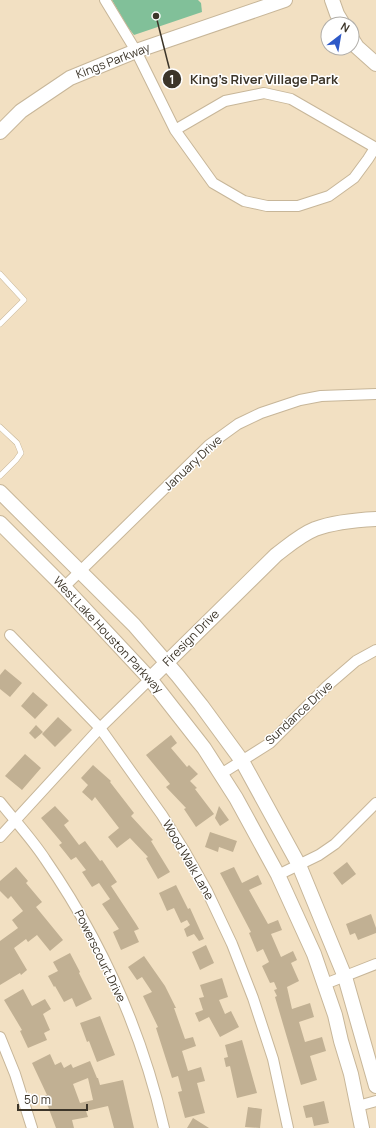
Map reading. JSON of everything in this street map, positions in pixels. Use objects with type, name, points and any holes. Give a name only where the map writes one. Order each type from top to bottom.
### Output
[{"type":"main road","name":"Kings Parkway","points":[[0,132],[21,111],[70,78],[136,52],[285,0]]},
{"type":"main road","points":[[332,0],[338,16]]},
{"type":"main road","points":[[360,50],[376,64]]},
{"type":"main road","name":"West Lake Houston Parkway","points":[[0,492],[134,625],[167,662],[242,761],[299,865],[346,977],[376,1086]]},
{"type":"main road","name":"Firesign Drive","points":[[150,678],[276,555],[292,542],[314,530],[333,523],[376,519]]},
{"type":"main road","name":"West Lake Houston Parkway","points":[[0,523],[64,587],[150,678],[204,748],[236,798],[278,875],[314,954],[335,1015],[358,1106],[362,1128]]},
{"type":"street","points":[[105,0],[136,52],[175,130],[213,183],[244,201],[267,206],[298,206],[329,196],[354,178],[375,148],[291,99],[264,93],[225,100],[175,130]]},
{"type":"street","name":"January Drive","points":[[64,587],[209,445],[238,424],[274,408],[300,400],[321,396],[376,394]]},
{"type":"street","name":"Wood Walk Lane","points":[[10,635],[100,728],[162,815],[207,891],[232,944],[253,998],[273,1059],[288,1128]]},
{"type":"street","name":"Sundance Drive","points":[[221,774],[270,743],[327,686],[342,675],[347,668],[376,650]]},
{"type":"street","name":"Firesign Drive","points":[[0,838],[100,728],[150,678]]},
{"type":"street","name":"Powerscourt Drive","points":[[0,802],[44,858],[63,886],[100,951],[120,995],[138,1041],[152,1081],[164,1128]]},
{"type":"street","points":[[278,875],[319,855],[334,844],[376,803]]},
{"type":"street","points":[[325,984],[376,964]]},
{"type":"street","points":[[0,1037],[15,1074],[32,1128]]},
{"type":"street","points":[[358,1106],[376,1101]]},
{"type":"lane","points":[[0,282],[1,275]]},
{"type":"lane","points":[[0,324],[24,300],[1,275]]},
{"type":"lane","points":[[0,427],[17,443],[20,453],[16,460],[0,476]]},
{"type":"green space","points":[[112,0],[198,0],[201,3],[202,12],[134,35]]},
{"type":"building","points":[[5,669],[22,683],[10,697],[0,689],[0,675]]},
{"type":"building","points":[[33,692],[48,705],[35,719],[21,706]]},
{"type":"building","points":[[58,717],[72,730],[55,747],[42,734]]},
{"type":"building","points":[[36,725],[43,732],[35,739],[29,733]]},
{"type":"building","points":[[171,735],[177,743],[171,748],[187,767],[189,765],[198,774],[190,781],[197,788],[195,789],[214,814],[196,827],[184,809],[186,808],[166,787],[170,784],[146,755]]},
{"type":"building","points":[[25,754],[41,768],[22,790],[5,776]]},
{"type":"building","points":[[93,765],[111,781],[110,782],[134,813],[131,816],[153,840],[151,841],[170,872],[158,879],[146,858],[148,857],[130,838],[117,848],[108,837],[119,828],[95,797],[92,801],[82,792],[88,785],[81,778]]},
{"type":"building","points":[[55,806],[69,821],[64,825],[79,845],[85,841],[100,861],[102,860],[117,882],[111,886],[139,929],[134,931],[139,942],[121,950],[113,932],[119,929],[102,904],[110,899],[99,883],[92,887],[82,872],[86,870],[76,857],[71,860],[59,845],[62,843],[41,818]]},
{"type":"building","points":[[219,806],[229,820],[220,826],[215,818]]},
{"type":"building","points":[[210,832],[237,841],[233,852],[219,847],[218,852],[205,847]]},
{"type":"building","points":[[347,862],[356,874],[342,885],[333,873]]},
{"type":"building","points":[[16,867],[28,881],[26,883],[42,902],[36,907],[63,940],[50,951],[37,935],[28,942],[26,939],[14,948],[27,970],[21,975],[20,973],[0,985],[0,941],[18,928],[12,920],[23,911],[11,896],[8,899],[0,891],[0,881]]},
{"type":"building","points":[[234,867],[242,883],[258,875],[262,884],[249,890],[268,924],[278,920],[282,930],[271,934],[281,957],[293,951],[297,960],[291,963],[299,981],[287,987],[292,1009],[310,1003],[314,1017],[299,1022],[305,1042],[322,1037],[326,1051],[310,1056],[317,1080],[301,1085],[275,997],[277,996],[274,990],[277,989],[274,982],[270,983],[262,966],[269,962],[263,949],[257,952],[249,933],[251,932],[220,873]]},
{"type":"building","points":[[176,885],[188,909],[190,908],[204,939],[199,941],[194,934],[187,937],[184,929],[190,925],[187,920],[181,923],[174,908],[167,911],[159,893]]},
{"type":"building","points":[[371,914],[376,928],[376,933],[358,940],[355,933],[350,935],[346,924]]},
{"type":"building","points":[[206,945],[214,963],[200,970],[192,952]]},
{"type":"building","points":[[70,953],[92,999],[76,1007],[72,998],[64,1002],[48,976],[58,971],[53,962]]},
{"type":"building","points":[[144,956],[165,986],[176,1008],[174,1008],[185,1039],[193,1037],[196,1046],[182,1051],[188,1071],[201,1067],[205,1081],[197,1083],[205,1113],[185,1118],[178,1092],[182,1091],[178,1076],[172,1078],[156,1028],[158,1027],[143,996],[152,992],[142,977],[137,980],[128,967]]},
{"type":"building","points":[[222,978],[228,997],[219,1000],[225,1014],[231,1011],[239,1027],[220,1037],[209,1017],[199,1022],[195,1013],[203,1010],[199,998],[204,997],[200,985]]},
{"type":"building","points":[[23,989],[32,1006],[45,999],[51,1009],[43,1014],[50,1030],[44,1033],[47,1040],[28,1048],[20,1031],[22,1030],[4,1000]]},
{"type":"building","points":[[100,1016],[115,1055],[97,1062],[80,1023]]},
{"type":"building","points":[[242,1040],[257,1093],[237,1098],[230,1066],[226,1067],[224,1058],[228,1057],[225,1045]]},
{"type":"building","points":[[50,1054],[55,1065],[61,1062],[64,1068],[71,1064],[73,1068],[90,1061],[100,1085],[123,1080],[134,1128],[114,1128],[108,1106],[86,1111],[88,1117],[72,1120],[74,1128],[56,1128],[44,1096],[47,1095],[32,1063]],"holes":[[[88,1078],[93,1100],[80,1103],[73,1084]]]},
{"type":"building","points":[[324,1101],[329,1123],[314,1126],[312,1117],[306,1118],[303,1106]]},
{"type":"building","points":[[248,1107],[262,1109],[260,1128],[245,1127]]},
{"type":"building","points":[[193,1118],[209,1128],[187,1128]]},
{"type":"place","name":"King's River Village Park","points":[[156,16]]}]
